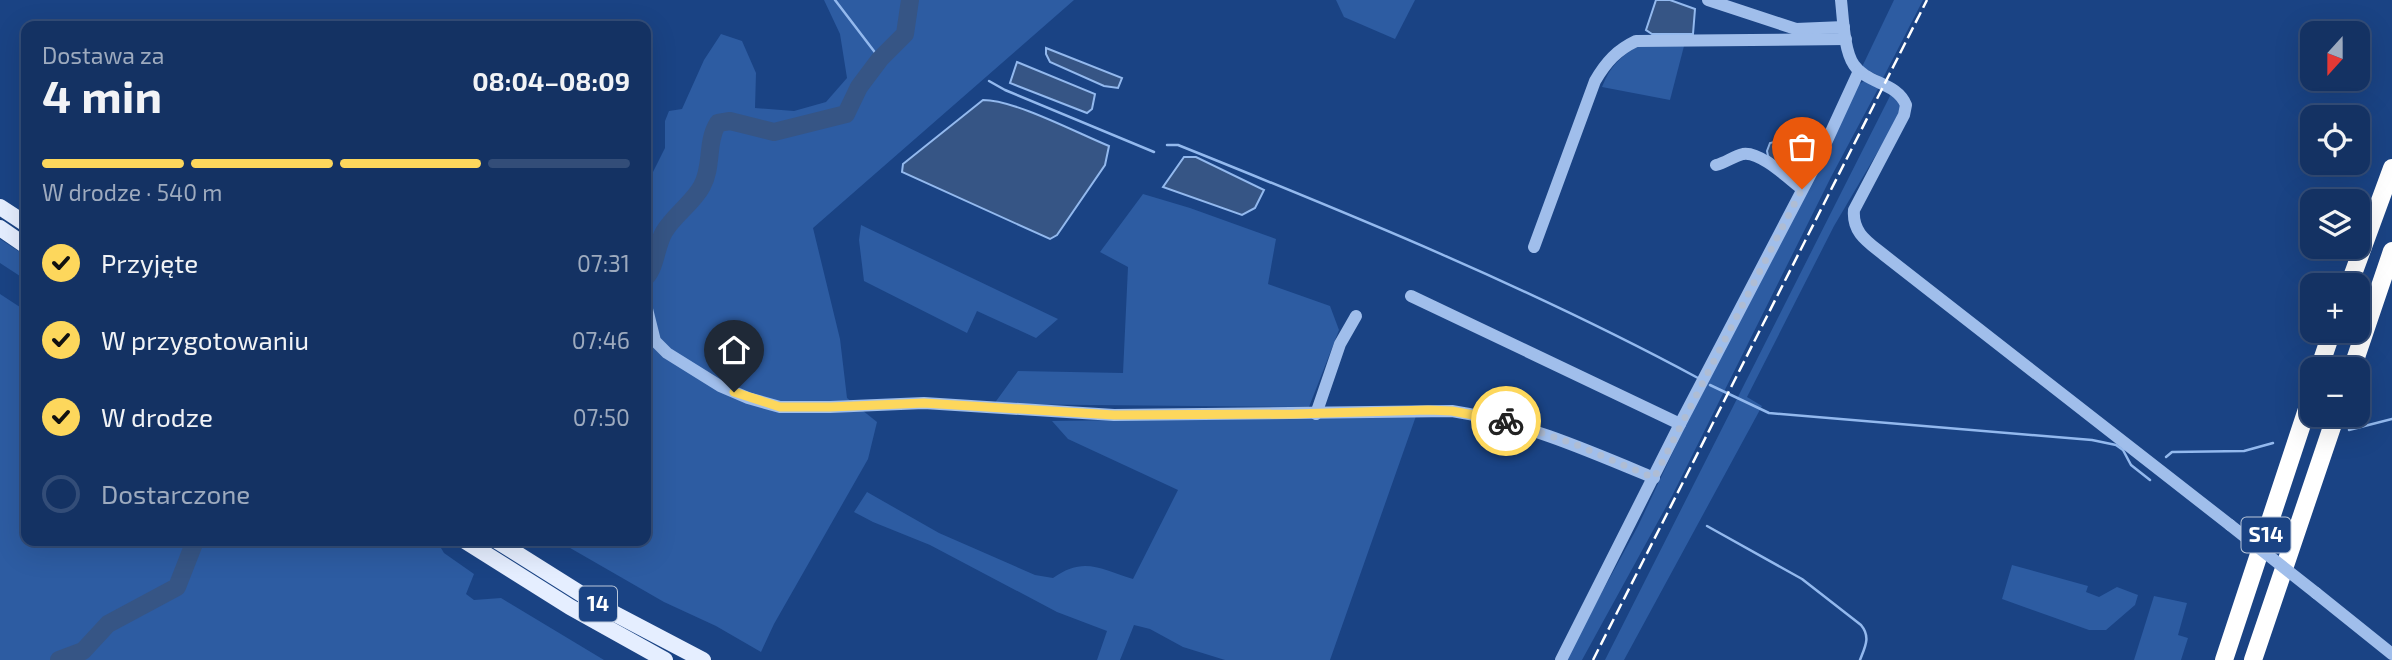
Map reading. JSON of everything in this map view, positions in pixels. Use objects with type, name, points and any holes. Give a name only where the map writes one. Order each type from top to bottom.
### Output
[{"type":"highway","points":[[2353,273],[2392,168]]},
{"type":"highway","points":[[2356,357],[2392,251]]},
{"type":"highway","name":"S14","points":[[2224,660],[2301,427]]},
{"type":"highway","name":"S14","points":[[2253,660],[2332,427]]},
{"type":"main road","points":[[0,207],[21,222]]},
{"type":"main road","points":[[0,228],[21,243]]},
{"type":"main road","name":"14","points":[[473,546],[560,602],[665,660]]},
{"type":"main road","name":"14","points":[[505,546],[602,607],[704,660]]},
{"type":"street","points":[[1708,0],[1796,30],[1845,33]]},
{"type":"street","points":[[1841,0],[1851,61],[1858,71],[1897,92],[1906,105],[1904,115],[1854,211],[1853,222],[1862,237],[2392,654]]},
{"type":"street","points":[[1534,247],[1595,81],[1621,48],[1636,41],[1845,33]]},
{"type":"street","points":[[1561,660],[1841,112],[1858,71]]},
{"type":"street","points":[[1716,165],[1739,155],[1752,155],[1774,167],[1802,189]]},
{"type":"street","points":[[1411,296],[1680,424]]},
{"type":"street","points":[[1316,414],[1340,344],[1356,316]]},
{"type":"street","points":[[651,325],[655,341],[667,354],[720,386],[780,407],[924,403],[1114,415],[1452,411],[1491,418],[1572,443],[1654,478]]},
{"type":"shaded area","points":[[824,0],[907,0],[902,32],[856,83],[842,111],[782,127],[727,119],[715,121],[709,135],[700,180],[673,209],[679,212],[663,233],[651,268],[651,176],[665,148],[665,121],[669,111],[682,109],[704,60],[721,34],[742,41],[756,73],[755,108],[794,111],[826,102],[847,78],[840,34]]},
{"type":"shaded area","points":[[915,0],[1074,0],[813,228],[840,339],[847,398],[877,422],[868,459],[774,624],[761,652],[716,626],[664,602],[567,546],[651,546],[651,280],[656,277],[670,235],[707,185],[718,133],[728,126],[775,136],[842,120],[851,113],[876,68],[912,26]]},
{"type":"shaded area","points":[[1336,0],[1415,0],[1395,39],[1344,17]]},
{"type":"shaded area","points":[[1656,0],[1670,0],[1695,9],[1693,34],[1652,34],[1646,30]]},
{"type":"shaded area","points":[[1894,0],[1923,0],[1883,78],[1862,67]]},
{"type":"shaded area","points":[[1639,46],[1684,46],[1670,100],[1602,87],[1616,63]]},
{"type":"shaded area","points":[[1046,48],[1122,78],[1118,88],[1104,86],[1050,62]]},
{"type":"shaded area","points":[[1017,62],[1095,94],[1092,109],[1087,113],[1010,83]]},
{"type":"shaded area","points":[[1866,80],[1879,87],[1831,177],[1672,496],[1582,660],[1565,660],[1638,526],[1707,380],[1859,84]]},
{"type":"shaded area","points":[[1891,94],[1900,102],[1900,114],[1834,226],[1747,397],[1762,406],[1624,660],[1605,660]]},
{"type":"shaded area","points":[[983,100],[1012,105],[1109,146],[1105,165],[1057,235],[1050,239],[902,172],[903,164]]},
{"type":"shaded area","points":[[1782,140],[1798,144],[1810,155],[1802,178],[1797,179],[1768,156],[1770,143]]},
{"type":"shaded area","points":[[1184,157],[1196,157],[1264,190],[1255,208],[1242,215],[1163,187]]},
{"type":"shaded area","points":[[1143,194],[1276,239],[1268,284],[1330,306],[1339,330],[1309,407],[994,404],[1018,371],[1123,373],[1128,267],[1100,252]]},
{"type":"shaded area","points":[[861,225],[1058,319],[1036,338],[977,311],[967,333],[864,281],[859,240]]},
{"type":"shaded area","points":[[0,239],[21,253],[21,277],[0,263]]},
{"type":"shaded area","points":[[0,294],[21,308],[21,546],[440,546],[444,553],[474,574],[466,594],[474,600],[501,598],[604,660],[0,660]]},
{"type":"shaded area","points":[[1416,416],[1330,660],[1225,660],[1183,647],[1150,629],[1134,625],[1120,660],[1097,660],[1107,631],[1057,612],[930,545],[854,512],[867,492],[939,533],[1035,575],[1053,578],[1074,567],[1092,566],[1133,579],[1178,490],[1068,439],[1052,421]]},
{"type":"shaded area","points":[[2012,565],[2088,586],[2086,592],[2099,597],[2117,587],[2138,595],[2135,605],[2106,630],[2089,630],[2002,599]]},
{"type":"shaded area","points":[[2154,596],[2187,603],[2178,635],[2188,638],[2181,660],[2134,660]]},
{"type":"waterway","points":[[835,0],[880,59]]},
{"type":"waterway","points":[[651,269],[664,232],[702,186],[714,130],[718,123],[730,121],[774,132],[846,114],[859,87],[880,59],[905,34],[910,0]]},
{"type":"waterway","points":[[989,81],[1154,152]]},
{"type":"waterway","points":[[1167,145],[1178,145],[1442,254],[1507,283],[1698,378]]},
{"type":"waterway","points":[[1710,385],[1769,413],[2092,440],[2116,445],[2123,450],[2131,465],[2150,480]]},
{"type":"waterway","points":[[2349,430],[2392,419]]},
{"type":"waterway","points":[[2166,457],[2172,452],[2244,451],[2273,443]]},
{"type":"waterway","points":[[1707,526],[1802,579],[1861,625],[1866,638],[1860,660]]},
{"type":"waterway","points":[[59,660],[83,651],[108,624],[177,587],[193,546]]},
{"type":"railway","points":[[1593,660],[1927,0]]},
{"type":"way so far","points":[[1506,421],[1572,443],[1654,478],[1802,189]]},
{"type":"route","points":[[734,392],[780,407],[924,403],[1114,415],[1428,410],[1452,411],[1506,421]]}]
